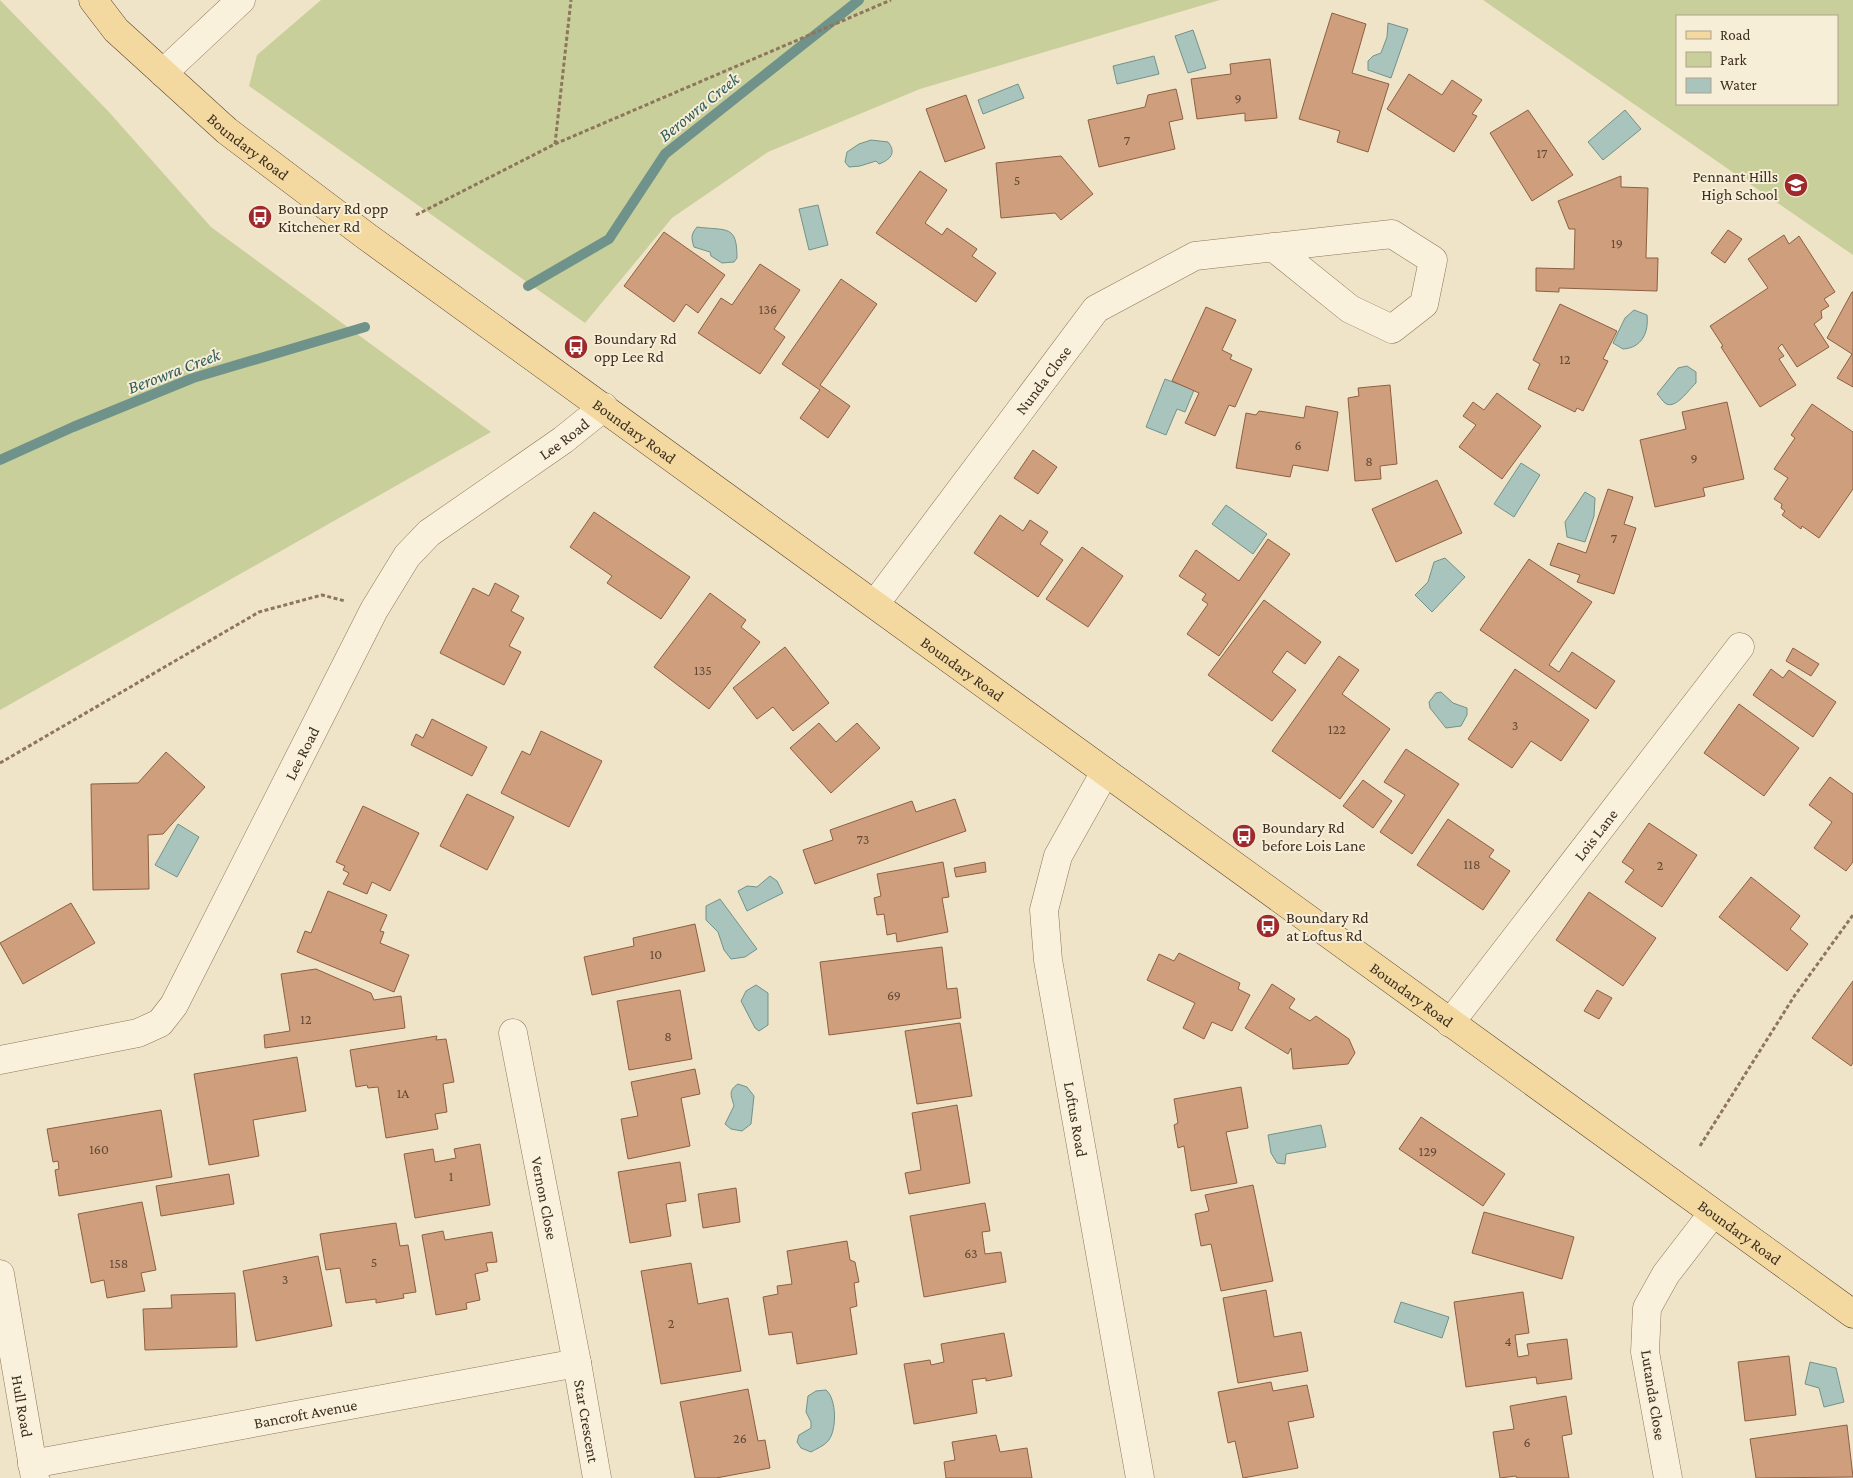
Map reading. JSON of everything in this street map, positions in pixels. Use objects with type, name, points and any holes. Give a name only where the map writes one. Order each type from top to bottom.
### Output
[{"type":"main road","name":"Boundary Road","points":[[93,0],[116,30],[239,141],[366,236],[1853,1314]]},
{"type":"street","points":[[163,73],[241,0]]},
{"type":"street","name":"Nunda Close","points":[[875,604],[1096,309],[1195,256],[1273,247],[1392,234],[1433,260],[1424,304],[1392,328],[1350,309],[1273,247]]},
{"type":"street","name":"Lee Road","points":[[0,1060],[138,1033],[152,1028],[168,1014],[374,610],[398,568],[429,533],[563,440],[604,407]]},
{"type":"street","name":"Lois Lane","points":[[1450,1023],[1740,647]]},
{"type":"street","name":"Loftus Road","points":[[1105,772],[1058,856],[1044,910],[1048,960],[1140,1478]]},
{"type":"street","name":"Vernon Close","points":[[513,1032],[577,1363]]},
{"type":"street","name":"Lutanda Close","points":[[1668,1478],[1645,1352],[1647,1308],[1666,1274],[1713,1213]]},
{"type":"street","name":"Hull Road","points":[[0,1274],[34,1471]]},
{"type":"street","name":"Bancroft Avenue","points":[[34,1471],[577,1363]]},
{"type":"street","name":"Star Crescent","points":[[577,1363],[597,1478]]},
{"type":"path","points":[[555,144],[571,0]]},
{"type":"path","points":[[416,214],[555,144],[891,0]]},
{"type":"path","points":[[0,763],[260,612],[322,595],[374,610]]},
{"type":"path","points":[[1700,1146],[1795,995],[1853,915]]},
{"type":"green space","points":[[0,0],[109,112],[211,227],[491,432],[0,710]]},
{"type":"green space","points":[[321,0],[1220,0],[920,89],[768,152],[672,218],[585,323],[249,86],[257,55]]},
{"type":"green space","name":"Pennant Hills High School","points":[[1483,0],[1853,0],[1853,255]]},
{"type":"water","points":[[1388,23],[1408,29],[1391,78],[1368,70],[1368,61],[1373,56],[1381,53],[1387,37]]},
{"type":"water","points":[[1193,30],[1206,68],[1188,73],[1175,36]]},
{"type":"water","points":[[1154,56],[1159,74],[1117,84],[1113,66]]},
{"type":"water","points":[[1018,84],[1024,98],[983,114],[978,100]]},
{"type":"water","points":[[1625,110],[1641,129],[1603,160],[1588,142]]},
{"type":"water","points":[[871,140],[888,142],[892,150],[891,156],[879,164],[876,161],[849,167],[845,162],[847,152],[859,144]]},
{"type":"water","points":[[818,205],[828,245],[809,250],[799,209]]},
{"type":"water","points":[[697,227],[728,231],[732,234],[737,247],[737,258],[734,262],[722,263],[711,256],[710,252],[694,247],[692,236]]},
{"type":"water","points":[[1634,310],[1647,315],[1647,327],[1643,338],[1635,346],[1623,349],[1613,343],[1625,318]]},
{"type":"water","points":[[1687,366],[1696,372],[1696,383],[1677,402],[1669,405],[1665,403],[1657,394],[1678,368]]},
{"type":"water","points":[[1165,379],[1194,390],[1185,412],[1177,409],[1166,435],[1146,427]]},
{"type":"water","points":[[1521,463],[1540,475],[1514,517],[1494,504]]},
{"type":"water","points":[[1585,492],[1595,498],[1594,516],[1585,542],[1567,537],[1565,522]]},
{"type":"water","points":[[1226,505],[1267,534],[1253,554],[1212,524]]},
{"type":"water","points":[[1445,558],[1465,577],[1432,612],[1415,595],[1428,582],[1434,562]]},
{"type":"water","points":[[1441,692],[1453,703],[1467,708],[1467,715],[1461,726],[1446,728],[1430,708],[1429,702],[1436,693]]},
{"type":"water","points":[[178,824],[199,837],[177,877],[155,865]]},
{"type":"water","points":[[770,876],[777,881],[783,893],[747,911],[738,891],[747,886],[757,887]]},
{"type":"water","points":[[720,899],[757,949],[745,957],[731,959],[724,950],[718,932],[706,920],[706,906]]},
{"type":"water","points":[[756,985],[768,993],[768,1025],[759,1031],[755,1028],[741,1001],[746,991]]},
{"type":"water","points":[[738,1084],[747,1087],[754,1096],[751,1124],[742,1131],[731,1129],[725,1124],[734,1106],[731,1092]]},
{"type":"water","points":[[1321,1125],[1326,1147],[1286,1154],[1285,1164],[1277,1163],[1271,1153],[1268,1135]]},
{"type":"water","points":[[1401,1302],[1449,1317],[1442,1338],[1394,1322]]},
{"type":"water","points":[[1810,1362],[1836,1368],[1844,1402],[1824,1407],[1819,1388],[1805,1384]]},
{"type":"water","points":[[826,1390],[830,1394],[834,1407],[833,1430],[826,1443],[811,1452],[801,1448],[797,1442],[799,1435],[811,1428],[811,1422],[806,1412],[808,1396],[816,1391]]},
{"type":"building","points":[[1332,13],[1366,24],[1352,73],[1389,84],[1368,152],[1337,142],[1340,131],[1299,119]]},
{"type":"building","points":[[1270,59],[1277,118],[1245,121],[1245,113],[1197,119],[1191,79],[1231,74],[1230,64]]},
{"type":"building","points":[[1409,74],[1442,95],[1452,80],[1482,100],[1472,114],[1477,116],[1454,152],[1387,109]]},
{"type":"building","points":[[1176,89],[1183,119],[1169,122],[1175,149],[1099,167],[1088,120],[1145,107],[1148,95]]},
{"type":"building","points":[[966,95],[985,148],[945,162],[926,109]]},
{"type":"building","points":[[1528,110],[1573,175],[1532,201],[1490,133]]},
{"type":"building","points":[[1061,156],[1093,194],[1061,220],[1055,213],[1001,218],[996,163]]},
{"type":"building","points":[[920,171],[947,190],[925,223],[942,235],[947,228],[977,249],[972,256],[996,273],[976,302],[876,233]]},
{"type":"building","points":[[1621,176],[1621,187],[1648,188],[1646,258],[1658,258],[1657,291],[1559,288],[1559,292],[1536,291],[1536,268],[1574,269],[1575,229],[1569,229],[1558,201]]},
{"type":"building","points":[[1728,230],[1742,239],[1725,263],[1711,253]]},
{"type":"building","points":[[664,232],[725,275],[698,313],[686,304],[674,322],[624,286]]},
{"type":"building","points":[[1784,235],[1789,244],[1799,236],[1835,292],[1824,299],[1829,306],[1821,311],[1822,318],[1814,324],[1829,347],[1797,367],[1782,344],[1778,348],[1784,356],[1779,359],[1796,385],[1760,407],[1721,347],[1723,346],[1710,326],[1768,288],[1748,259]]},
{"type":"building","points":[[760,264],[800,290],[774,329],[785,337],[760,374],[698,333],[721,298],[732,305]]},
{"type":"building","points":[[841,279],[877,304],[820,385],[850,406],[828,438],[800,418],[820,390],[782,364]]},
{"type":"building","points":[[1852,292],[1853,387],[1837,378],[1852,354],[1827,338]]},
{"type":"building","points":[[1560,304],[1617,331],[1603,359],[1608,361],[1583,411],[1577,408],[1575,412],[1528,389],[1540,364],[1533,360]]},
{"type":"building","points":[[1206,307],[1236,320],[1222,350],[1232,355],[1230,359],[1252,369],[1235,407],[1229,405],[1215,436],[1185,423],[1199,393],[1172,381]]},
{"type":"building","points":[[1390,385],[1397,464],[1380,466],[1381,479],[1355,481],[1348,398],[1359,396],[1358,388]]},
{"type":"building","points":[[1497,393],[1541,426],[1502,479],[1459,447],[1476,425],[1463,416],[1473,402],[1484,410]]},
{"type":"building","points":[[1727,402],[1744,479],[1703,488],[1705,496],[1655,507],[1640,440],[1686,429],[1682,412]]},
{"type":"building","points":[[1812,404],[1853,432],[1853,489],[1819,538],[1802,526],[1801,529],[1782,515],[1785,511],[1781,508],[1782,504],[1774,499],[1788,478],[1774,469],[1795,438],[1791,435]]},
{"type":"building","points":[[1306,406],[1338,412],[1328,471],[1293,465],[1290,477],[1236,468],[1246,413],[1256,415],[1259,411],[1304,418]]},
{"type":"building","points":[[1033,450],[1057,467],[1038,494],[1014,478]]},
{"type":"building","points":[[1437,480],[1462,533],[1396,562],[1372,509]]},
{"type":"building","points":[[1608,489],[1633,497],[1624,524],[1636,528],[1614,594],[1577,582],[1580,575],[1550,565],[1558,543],[1586,553]]},
{"type":"building","points":[[594,512],[690,577],[661,619],[607,583],[612,576],[570,547]]},
{"type":"building","points":[[1000,515],[1023,531],[1030,520],[1048,532],[1040,544],[1063,560],[1038,597],[974,553]]},
{"type":"building","points":[[1268,539],[1290,554],[1219,656],[1187,634],[1208,604],[1202,600],[1206,594],[1179,576],[1196,550],[1239,581]]},
{"type":"building","points":[[1082,547],[1123,576],[1088,627],[1046,599]]},
{"type":"building","points":[[1529,559],[1592,602],[1549,665],[1559,672],[1572,652],[1615,681],[1596,709],[1480,630]]},
{"type":"building","points":[[495,583],[519,596],[511,611],[524,618],[509,646],[521,652],[504,685],[440,653],[473,588],[489,596]]},
{"type":"building","points":[[710,593],[746,620],[741,627],[760,642],[709,709],[654,667]]},
{"type":"building","points":[[1264,600],[1321,642],[1305,664],[1287,651],[1272,672],[1296,690],[1272,721],[1208,675]]},
{"type":"building","points":[[785,647],[829,703],[793,731],[773,707],[757,719],[733,688]]},
{"type":"building","points":[[1793,648],[1819,664],[1811,676],[1786,661]]},
{"type":"building","points":[[1339,656],[1359,670],[1342,694],[1390,729],[1340,799],[1272,751]]},
{"type":"building","points":[[1515,669],[1589,720],[1561,761],[1531,741],[1512,768],[1468,739]]},
{"type":"building","points":[[1771,669],[1783,678],[1789,670],[1836,702],[1813,737],[1753,695]]},
{"type":"building","points":[[1739,704],[1799,748],[1764,796],[1704,753]]},
{"type":"building","points":[[432,719],[487,747],[472,776],[411,745],[416,734],[423,738]]},
{"type":"building","points":[[819,723],[836,742],[857,723],[880,748],[831,793],[790,748]]},
{"type":"building","points":[[541,731],[602,761],[569,827],[501,793],[522,751],[530,755]]},
{"type":"building","points":[[1406,749],[1459,784],[1412,854],[1380,832],[1405,795],[1384,782]]},
{"type":"building","points":[[166,752],[205,787],[163,834],[148,835],[149,889],[93,890],[91,784],[138,783]]},
{"type":"building","points":[[1830,777],[1853,794],[1853,862],[1846,871],[1814,848],[1832,822],[1809,805]]},
{"type":"building","points":[[1363,780],[1392,801],[1373,828],[1343,806]]},
{"type":"building","points":[[467,794],[514,817],[487,870],[440,846]]},
{"type":"building","points":[[955,799],[966,831],[815,884],[803,850],[833,840],[830,830],[912,801],[916,812]]},
{"type":"building","points":[[363,806],[419,833],[390,891],[372,882],[367,894],[343,884],[349,873],[343,870],[345,866],[336,862]]},
{"type":"building","points":[[1448,819],[1494,850],[1489,857],[1510,871],[1483,910],[1417,865]]},
{"type":"building","points":[[1649,823],[1697,855],[1662,907],[1625,882],[1634,870],[1622,862]]},
{"type":"building","points":[[943,862],[949,897],[942,898],[948,932],[897,942],[896,933],[887,935],[884,914],[877,915],[874,898],[881,896],[877,874]]},
{"type":"building","points":[[985,862],[986,872],[956,877],[954,868]]},
{"type":"building","points":[[1751,877],[1800,916],[1790,929],[1808,944],[1787,971],[1719,917]]},
{"type":"building","points":[[328,891],[387,915],[380,931],[384,932],[380,943],[409,955],[394,992],[297,952],[305,931],[311,933]]},
{"type":"building","points":[[1589,892],[1656,938],[1623,986],[1556,940]]},
{"type":"building","points":[[71,903],[95,943],[23,984],[0,943]]},
{"type":"building","points":[[695,924],[705,971],[592,995],[584,957],[634,946],[633,938]]},
{"type":"building","points":[[942,947],[947,989],[957,988],[961,1018],[829,1035],[820,962]]},
{"type":"building","points":[[1179,953],[1240,983],[1238,989],[1250,995],[1232,1031],[1212,1022],[1204,1039],[1183,1028],[1195,1003],[1147,980],[1159,954],[1174,961]]},
{"type":"building","points":[[316,969],[371,993],[374,1000],[401,996],[405,1028],[265,1048],[264,1035],[290,1031],[281,974]]},
{"type":"building","points":[[1853,981],[1853,1063],[1851,1066],[1812,1038]]},
{"type":"building","points":[[1272,984],[1295,999],[1289,1008],[1310,1021],[1316,1016],[1349,1039],[1355,1053],[1348,1064],[1293,1069],[1291,1048],[1288,1054],[1245,1028]]},
{"type":"building","points":[[680,990],[692,1059],[629,1070],[617,1001]]},
{"type":"building","points":[[1597,990],[1612,998],[1599,1019],[1584,1011]]},
{"type":"building","points":[[960,1023],[972,1096],[917,1104],[905,1031]]},
{"type":"building","points":[[437,1036],[436,1040],[446,1039],[454,1082],[443,1084],[447,1112],[435,1114],[438,1129],[386,1138],[378,1087],[368,1088],[367,1085],[356,1087],[350,1050]]},
{"type":"building","points":[[297,1057],[306,1111],[253,1120],[259,1156],[209,1165],[194,1074]]},
{"type":"building","points":[[695,1069],[700,1094],[681,1098],[690,1146],[628,1159],[621,1119],[638,1116],[631,1082]]},
{"type":"building","points":[[1241,1087],[1248,1128],[1226,1132],[1237,1183],[1191,1191],[1184,1146],[1178,1148],[1174,1125],[1178,1123],[1174,1099]]},
{"type":"building","points":[[957,1105],[970,1183],[909,1194],[905,1173],[921,1170],[912,1113]]},
{"type":"building","points":[[161,1110],[172,1177],[59,1196],[55,1170],[59,1169],[58,1161],[53,1162],[47,1129]]},
{"type":"building","points":[[1421,1117],[1505,1174],[1483,1206],[1399,1149]]},
{"type":"building","points":[[480,1144],[490,1205],[415,1218],[404,1154],[433,1149],[435,1162],[456,1158],[454,1149]]},
{"type":"building","points":[[680,1162],[686,1201],[666,1204],[671,1236],[630,1243],[618,1172]]},
{"type":"building","points":[[229,1174],[234,1204],[161,1216],[156,1186]]},
{"type":"building","points":[[1253,1185],[1273,1281],[1221,1291],[1211,1244],[1201,1246],[1195,1214],[1209,1211],[1205,1195]]},
{"type":"building","points":[[736,1188],[740,1222],[703,1228],[698,1194]]},
{"type":"building","points":[[142,1202],[156,1270],[141,1273],[145,1291],[107,1298],[104,1280],[91,1283],[78,1214]]},
{"type":"building","points":[[985,1203],[990,1231],[982,1232],[985,1254],[1001,1252],[1006,1282],[924,1297],[910,1216]]},
{"type":"building","points":[[1484,1212],[1574,1237],[1562,1279],[1472,1253]]},
{"type":"building","points":[[396,1223],[400,1246],[408,1245],[416,1292],[403,1294],[404,1298],[376,1303],[376,1299],[346,1303],[340,1268],[326,1270],[320,1234]]},
{"type":"building","points":[[443,1231],[445,1240],[492,1232],[497,1262],[486,1263],[488,1271],[475,1274],[480,1300],[466,1303],[467,1309],[436,1315],[422,1235]]},
{"type":"building","points":[[847,1241],[850,1260],[855,1262],[859,1282],[854,1283],[857,1306],[850,1308],[857,1354],[797,1364],[792,1332],[769,1335],[763,1297],[778,1294],[777,1286],[792,1284],[787,1251]]},
{"type":"building","points":[[318,1256],[332,1326],[256,1341],[243,1271]]},
{"type":"building","points":[[691,1263],[698,1304],[728,1298],[741,1371],[661,1384],[641,1271]]},
{"type":"building","points":[[1266,1290],[1274,1337],[1301,1332],[1308,1371],[1238,1383],[1223,1298]]},
{"type":"building","points":[[1523,1292],[1529,1333],[1515,1335],[1518,1357],[1529,1355],[1527,1344],[1567,1339],[1572,1379],[1537,1384],[1536,1377],[1466,1387],[1454,1302]]},
{"type":"building","points":[[235,1293],[237,1347],[145,1350],[143,1309],[172,1308],[171,1295]]},
{"type":"building","points":[[1004,1333],[1012,1376],[986,1381],[986,1378],[972,1380],[977,1413],[914,1424],[904,1364],[930,1360],[931,1365],[944,1362],[941,1344]]},
{"type":"building","points":[[1789,1356],[1796,1415],[1745,1421],[1738,1362]]},
{"type":"building","points":[[1271,1382],[1273,1391],[1307,1385],[1314,1417],[1288,1422],[1298,1468],[1243,1478],[1235,1441],[1228,1443],[1218,1392]]},
{"type":"building","points":[[748,1389],[758,1441],[765,1440],[770,1468],[716,1478],[695,1478],[680,1402]]},
{"type":"building","points":[[1566,1396],[1572,1434],[1562,1436],[1569,1478],[1517,1478],[1516,1476],[1500,1478],[1493,1432],[1514,1429],[1510,1406]]},
{"type":"building","points":[[1847,1425],[1853,1477],[1756,1478],[1750,1439]]},
{"type":"building","points":[[996,1435],[1000,1452],[1027,1448],[1032,1478],[946,1478],[944,1462],[955,1460],[952,1442]]},
{"type":"waterway","name":"Berowra Creek","points":[[528,286],[609,239],[665,154],[859,0]]},
{"type":"waterway","name":"Berowra Creek","points":[[0,460],[73,427],[193,378],[365,327]]},
{"type":"place","name":"Pennant Hills High School","points":[[1796,185]]},
{"type":"place","name":"Boundary Rd opp Kitchener Rd","points":[[260,217]]},
{"type":"place","name":"Boundary Rd opp Lee Rd","points":[[576,347]]},
{"type":"place","name":"Boundary Rd before Lois Lane","points":[[1244,836]]},
{"type":"place","name":"Boundary Rd at Loftus Rd","points":[[1268,926]]}]
